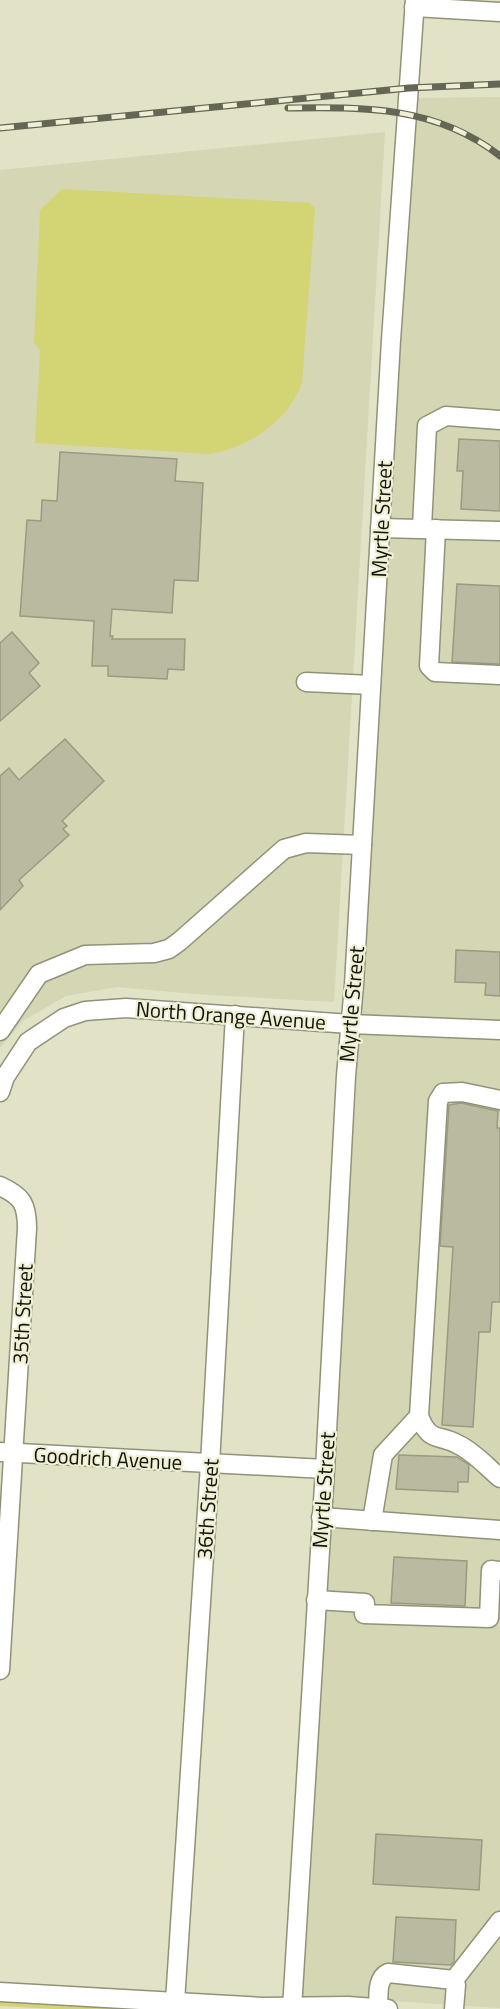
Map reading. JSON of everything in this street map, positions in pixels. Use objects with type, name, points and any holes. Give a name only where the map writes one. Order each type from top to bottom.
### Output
[{"type":"street","points":[[414,3],[500,12]]},
{"type":"street","name":"Myrtle Street","points":[[292,2008],[325,1469],[345,1088],[414,3]]},
{"type":"street","points":[[500,420],[446,416],[427,426],[429,666],[435,672],[500,675]]},
{"type":"street","points":[[380,528],[500,531]]},
{"type":"street","points":[[306,682],[371,685]]},
{"type":"street","points":[[0,1030],[39,974],[84,955],[154,953],[169,949],[284,849],[306,843],[362,845]]},
{"type":"street","name":"North Orange Avenue","points":[[0,1092],[5,1077],[28,1042],[64,1018],[85,1011],[126,1008],[350,1024],[500,1030]]},
{"type":"street","name":"36th Street","points":[[175,2002],[210,1464],[235,1015]]},
{"type":"street","points":[[500,1100],[452,1091],[443,1093],[438,1101],[419,1416],[424,1429],[429,1433],[460,1445],[500,1478]]},
{"type":"street","name":"35th Street","points":[[0,1186],[22,1200],[27,1212],[7,1453],[0,1670]]},
{"type":"street","points":[[372,1521],[384,1455],[419,1416]]},
{"type":"street","name":"Goodrich Avenue","points":[[7,1453],[325,1469]]},
{"type":"street","points":[[321,1517],[499,1526]]},
{"type":"street","points":[[316,1600],[365,1603],[364,1614],[489,1618],[492,1570],[500,1571]]},
{"type":"street","points":[[454,1980],[500,1921]]},
{"type":"street","points":[[378,2008],[380,1982],[385,1974],[454,1980]]},
{"type":"street","points":[[454,1980],[456,1985],[454,2009]]},
{"type":"street","points":[[0,1992],[292,2008],[388,2009]]},
{"type":"shaded area","points":[[500,97],[500,1022],[361,1016],[401,341],[418,98]]},
{"type":"shaded area","points":[[385,132],[334,1002],[117,987],[66,996],[23,1021],[0,1048],[0,170]]},
{"type":"shaded area","points":[[62,189],[310,203],[315,209],[302,382],[296,396],[278,420],[253,439],[239,446],[210,454],[35,443],[40,350],[34,343],[40,210]]},
{"type":"shaded area","points":[[359,1033],[500,1038],[500,1521],[331,1510]]},
{"type":"shaded area","points":[[330,1526],[500,1538],[500,2008],[348,1998],[302,1998]]},
{"type":"shaded area","points":[[0,2001],[149,2009],[55,2009],[0,2006]]},
{"type":"building","points":[[459,439],[500,441],[500,511],[461,509],[463,471],[457,471]]},
{"type":"building","points":[[60,452],[177,459],[175,481],[203,483],[198,581],[174,580],[172,613],[112,609],[110,636],[113,636],[112,639],[185,639],[184,670],[168,669],[167,679],[108,676],[108,666],[92,666],[94,621],[20,616],[27,520],[41,521],[42,500],[57,501]]},
{"type":"building","points":[[457,584],[500,586],[500,664],[452,662]]},
{"type":"building","points":[[12,632],[39,663],[29,673],[40,686],[0,721],[0,643]]},
{"type":"building","points":[[65,739],[104,781],[62,821],[67,826],[63,829],[69,835],[19,880],[23,886],[0,910],[0,776],[9,768],[19,780]]},
{"type":"building","points":[[456,950],[500,952],[500,996],[485,995],[486,983],[455,982]]},
{"type":"building","points":[[461,1103],[498,1111],[497,1128],[500,1128],[500,1302],[492,1302],[490,1332],[479,1332],[473,1427],[442,1425],[453,1247],[440,1246],[449,1105]]},
{"type":"building","points":[[399,1455],[457,1457],[469,1465],[468,1482],[458,1482],[458,1492],[396,1489]]},
{"type":"building","points":[[394,1557],[467,1561],[465,1606],[391,1603]]},
{"type":"building","points":[[376,1834],[482,1840],[479,1890],[373,1884]]},
{"type":"building","points":[[396,1917],[456,1920],[454,1962],[451,1965],[393,1962]]},
{"type":"railway","points":[[0,128],[409,88],[500,84]]},
{"type":"railway","points":[[288,108],[345,108],[399,113],[451,127],[500,156]]}]
